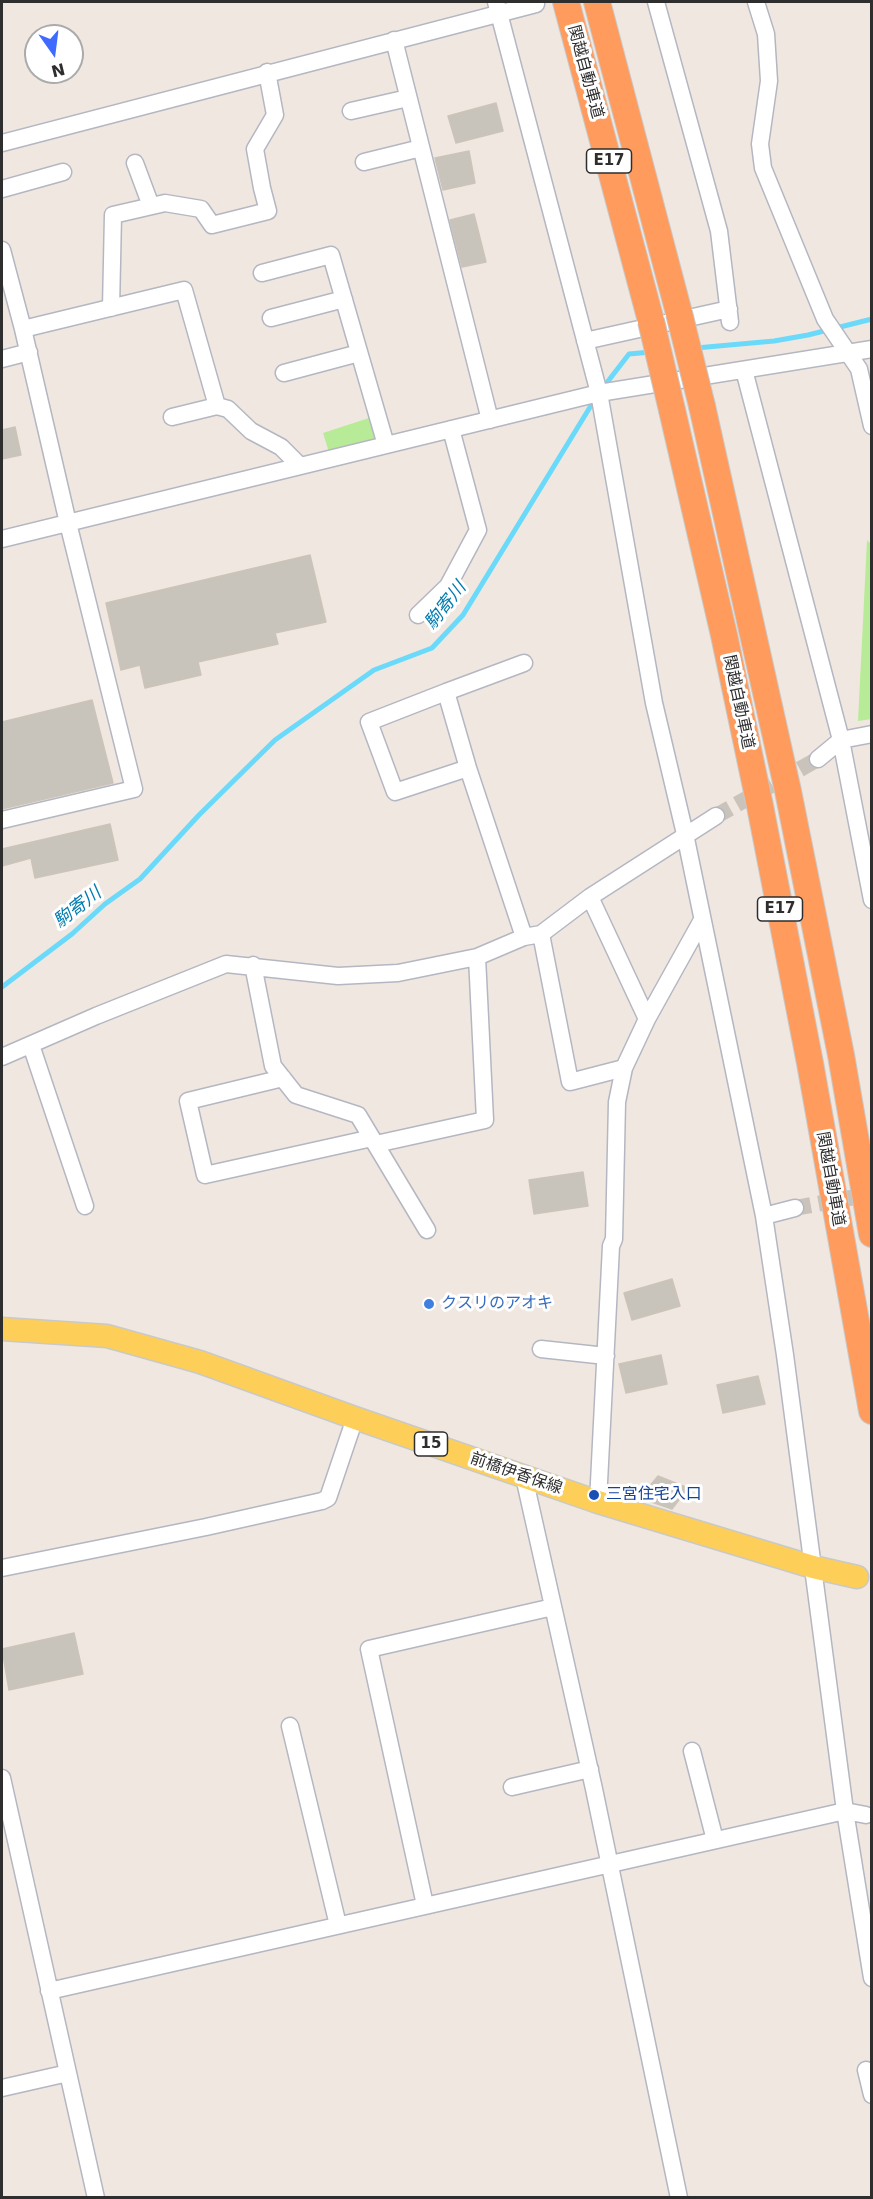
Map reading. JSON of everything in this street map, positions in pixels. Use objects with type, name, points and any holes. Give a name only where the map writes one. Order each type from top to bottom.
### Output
[{"type":"highway","name":"関越自動車道","points":[[566,2],[651,321],[724,635],[810,1063],[872,1411]]},
{"type":"highway","name":"関越自動車道","points":[[597,2],[702,406],[788,791],[841,1055],[872,1234]]},
{"type":"main road","name":"前橋伊香保線","points":[[2,1329],[107,1336],[200,1362],[598,1502],[813,1567],[857,1577]]},
{"type":"street","points":[[585,341],[730,315],[719,231],[656,2]]},
{"type":"street","points":[[756,2],[766,34],[769,81],[760,144],[763,168],[825,319],[859,369],[872,426]]},
{"type":"street","points":[[2,142],[394,40],[498,8],[536,4]]},
{"type":"street","points":[[498,8],[599,393],[654,703],[685,834],[764,1216],[845,1811],[872,1978]]},
{"type":"street","points":[[394,40],[490,420]]},
{"type":"street","points":[[111,308],[113,215],[165,203],[201,209],[212,225],[268,211],[255,149],[275,115],[267,72]]},
{"type":"street","points":[[351,111],[408,98]]},
{"type":"street","points":[[364,162],[421,148]]},
{"type":"street","points":[[135,163],[151,206]]},
{"type":"street","points":[[2,189],[63,172]]},
{"type":"street","points":[[2,249],[134,789],[2,820]]},
{"type":"street","points":[[262,273],[331,255],[386,445]]},
{"type":"street","points":[[23,329],[184,290],[217,406]]},
{"type":"street","points":[[271,318],[344,298]]},
{"type":"street","points":[[2,539],[599,393],[744,370],[843,347],[872,349]]},
{"type":"street","points":[[2,359],[29,352]]},
{"type":"street","points":[[284,373],[359,353]]},
{"type":"street","points":[[744,370],[841,740],[869,874],[872,900]]},
{"type":"street","points":[[172,417],[217,406],[228,409],[251,431],[281,447],[300,466]]},
{"type":"street","points":[[418,615],[448,586],[477,530],[451,429]]},
{"type":"street","points":[[468,768],[395,792],[369,722],[524,663]]},
{"type":"street","points":[[446,692],[468,768],[533,935],[570,1082],[624,1068]]},
{"type":"street","points":[[818,759],[841,740],[872,734]]},
{"type":"street","points":[[2,1057],[226,963],[338,976],[398,973],[477,957],[533,935],[685,834],[716,816]]},
{"type":"street","points":[[590,897],[646,1019]]},
{"type":"street","points":[[598,1502],[610,1246],[614,1239],[616,1102],[624,1068],[646,1019],[702,920]]},
{"type":"street","points":[[282,1078],[188,1101],[206,1174],[485,1120],[477,957]]},
{"type":"street","points":[[253,965],[273,1066],[296,1095],[358,1115],[426,1230]]},
{"type":"street","points":[[31,1045],[85,1206]]},
{"type":"street","points":[[764,1216],[795,1208]]},
{"type":"street","points":[[541,1349],[606,1356]]},
{"type":"street","points":[[2,1568],[207,1527],[328,1498],[355,1418]]},
{"type":"street","points":[[524,1477],[590,1769],[679,2198]]},
{"type":"street","points":[[425,1905],[369,1649],[553,1608]]},
{"type":"street","points":[[290,1726],[338,1925]]},
{"type":"street","points":[[692,1751],[715,1840]]},
{"type":"street","points":[[512,1787],[590,1769]]},
{"type":"street","points":[[2,1778],[4,1802],[96,2198]]},
{"type":"street","points":[[49,1991],[845,1811],[866,1815]]},
{"type":"street","points":[[866,2070],[872,2095]]},
{"type":"street","points":[[2,2088],[68,2073]]},
{"type":"green space","points":[[378,415],[380,446],[331,459],[323,433]]},
{"type":"green space","points":[[867,540],[872,545],[872,719],[858,721]]},
{"type":"building","points":[[496,103],[503,131],[456,143],[448,116]]},
{"type":"building","points":[[469,151],[475,183],[443,190],[435,158]]},
{"type":"building","points":[[474,214],[486,262],[462,267],[450,220]]},
{"type":"building","points":[[15,427],[21,455],[2,459],[2,430]]},
{"type":"building","points":[[310,555],[326,622],[275,633],[278,644],[198,662],[201,675],[145,688],[140,665],[121,670],[106,603]]},
{"type":"building","points":[[92,700],[113,783],[2,809],[2,722]]},
{"type":"building","points":[[110,824],[118,860],[35,878],[31,858],[2,866],[2,849]]},
{"type":"building","points":[[583,1172],[588,1206],[534,1214],[529,1180]]},
{"type":"building","points":[[672,1279],[680,1306],[632,1320],[624,1293]]},
{"type":"building","points":[[661,1355],[667,1384],[626,1393],[619,1364]]},
{"type":"building","points":[[758,1376],[765,1404],[723,1413],[717,1385]]},
{"type":"building","points":[[658,1476],[688,1488],[672,1509],[640,1498]]},
{"type":"building","points":[[74,1633],[83,1674],[9,1690],[2,1649]]},
{"type":"waterway","name":"駒寄川","points":[[696,348],[774,341],[872,319]]},
{"type":"waterway","name":"駒寄川","points":[[602,389],[629,354],[651,352]]},
{"type":"waterway","name":"駒寄川","points":[[2,987],[72,934],[105,904],[140,879],[199,815],[275,740],[374,670],[432,648],[463,615],[595,399]]},
{"type":"tunnel","points":[[716,816],[818,759]]},
{"type":"tunnel","points":[[795,1208],[872,1194]]},
{"type":"place","name":"クスリのアオキ","points":[[429,1304]]},
{"type":"place","name":"三宮住宅入口","points":[[594,1495]]}]
